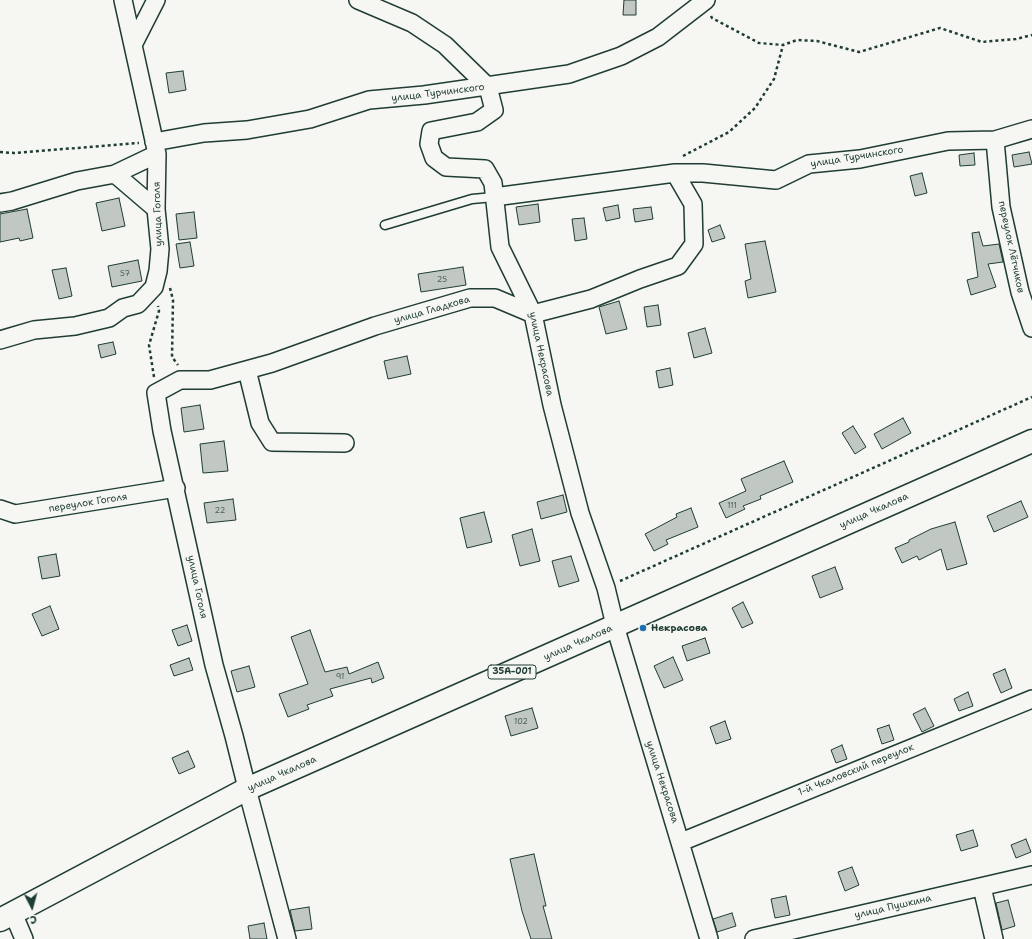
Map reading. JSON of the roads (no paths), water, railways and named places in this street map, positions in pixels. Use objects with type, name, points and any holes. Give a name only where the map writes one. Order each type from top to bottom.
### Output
[{"type":"main road","name":"улица Чкалова","points":[[5,912],[246,785],[614,621],[1032,431]]},
{"type":"main road","name":"улица Чкалова","points":[[614,621],[1032,440]]},
{"type":"street","name":"улица Гоголя","points":[[0,340],[34,330],[75,326],[108,318],[123,308],[138,304],[162,286],[158,271],[160,249],[156,209],[155,148],[123,0]]},
{"type":"street","points":[[133,45],[156,0]]},
{"type":"street","points":[[358,0],[412,22],[440,41],[465,63],[488,87]]},
{"type":"street","name":"улица Турчинского","points":[[115,174],[155,148],[204,133],[247,130],[310,119],[370,100],[488,87],[569,74],[621,56],[658,37],[708,6]]},
{"type":"street","name":"улица Некрасова","points":[[488,87],[494,110],[477,122],[431,131],[429,144],[434,158],[446,167],[485,169],[493,182],[500,247],[533,314],[556,420],[580,513],[606,588],[614,621],[649,741],[681,842],[709,939]]},
{"type":"street","name":"улица Турчинского","points":[[494,197],[676,166],[703,173],[776,180],[808,164],[860,159],[948,141],[995,140],[1032,129]]},
{"type":"street","name":"переулок Лётчиков","points":[[995,140],[1001,207],[1020,292],[1032,328]]},
{"type":"street","points":[[533,314],[592,299],[640,279],[678,266],[694,244],[693,204],[676,166]]},
{"type":"street","points":[[0,203],[12,201],[77,181],[115,174],[156,209]]},
{"type":"street","name":"улица Гладкова","points":[[156,393],[180,380],[210,380],[272,363],[375,326],[470,298],[494,298],[533,314]]},
{"type":"street","points":[[247,370],[260,423],[272,442],[345,443]]},
{"type":"street","name":"улица Гоголя","points":[[156,393],[162,431],[176,488],[214,665],[287,939]]},
{"type":"street","name":"переулок Гоголя","points":[[0,509],[15,514],[176,488]]},
{"type":"street","name":"1-й Чкаловский переулок","points":[[681,842],[1032,699]]},
{"type":"street","name":"улица Пушкина","points":[[754,939],[812,933],[1032,875]]},
{"type":"street","points":[[982,887],[994,939]]},
{"type":"street","points":[[5,912],[24,939]]},
{"type":"lane","points":[[385,225],[472,199],[494,197]]},
{"type":"place","name":"Некрасова","points":[[643,628]]}]
